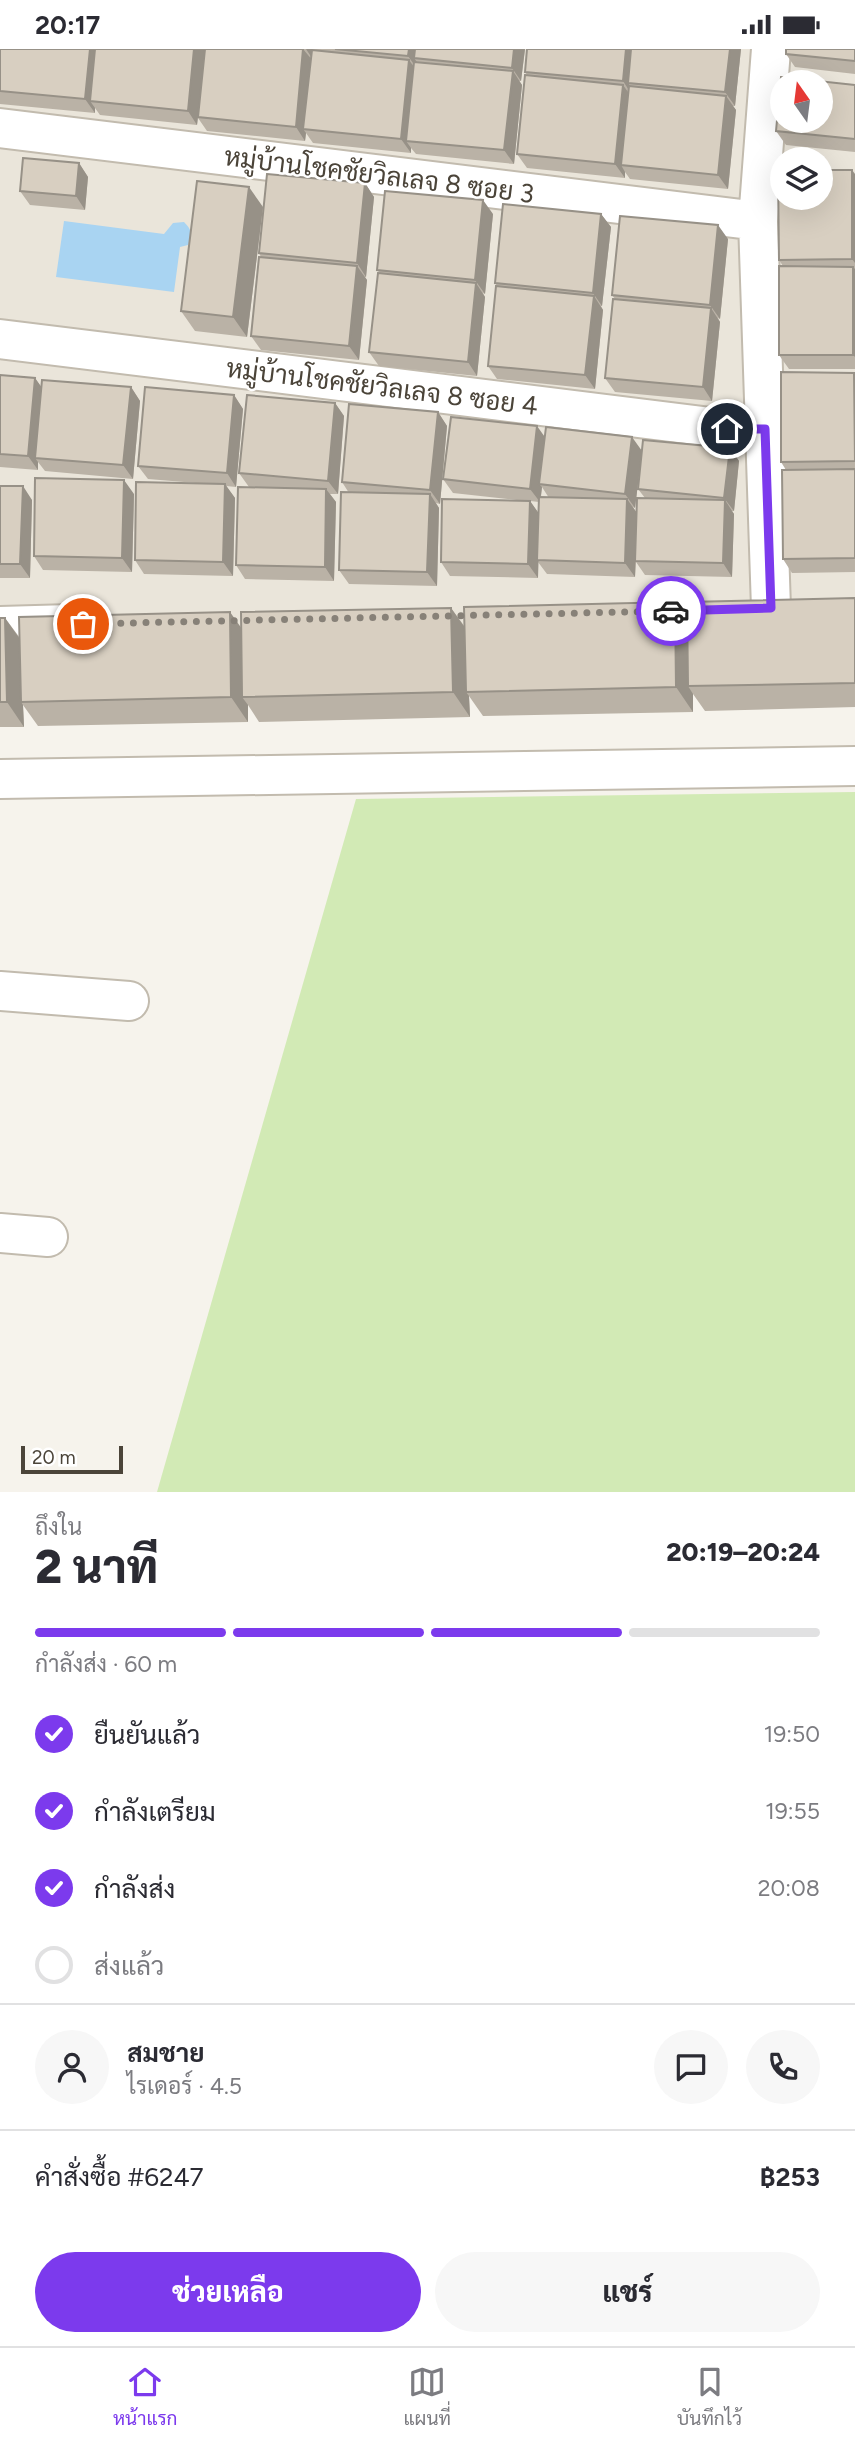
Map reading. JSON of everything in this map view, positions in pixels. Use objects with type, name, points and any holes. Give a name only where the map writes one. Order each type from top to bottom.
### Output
[{"type":"street","points":[[730,609],[785,608],[765,429],[758,221],[771,49]]},
{"type":"street","name":"หมู่บ้านโชคชัยวิลเลจ 8 ซอย 3","points":[[0,128],[758,221]]},
{"type":"street","name":"หมู่บ้านโชคชัยวิลเลจ 8 ซอย 4","points":[[0,339],[727,429],[765,429]]},
{"type":"street","points":[[0,626],[110,623]]},
{"type":"street","points":[[0,779],[855,766]]},
{"type":"street","points":[[0,992],[129,1001]]},
{"type":"street","points":[[0,1233],[48,1237]]},
{"type":"shaded area","points":[[0,49],[855,49],[855,626],[0,640]]},
{"type":"green space","points":[[855,792],[855,1492],[157,1492],[356,799]]},
{"type":"water","points":[[64,221],[164,234],[173,223],[184,222],[190,230],[191,238],[188,245],[180,247],[174,292],[56,277]]},
{"type":"building","points":[[0,49],[90,49],[85,99],[0,91]]},
{"type":"building","points":[[95,49],[194,49],[188,111],[90,101]]},
{"type":"building","points":[[205,49],[303,49],[296,127],[198,117]]},
{"type":"building","points":[[335,49],[409,49],[408,56]]},
{"type":"building","points":[[415,49],[514,49],[512,68],[414,58]]},
{"type":"building","points":[[527,49],[626,49],[623,81],[525,72]]},
{"type":"building","points":[[631,49],[730,49],[725,92],[628,83]]},
{"type":"building","points":[[786,49],[855,49],[855,61],[786,54]]},
{"type":"building","points":[[312,50],[409,60],[401,139],[303,129]]},
{"type":"building","points":[[414,62],[513,71],[504,150],[406,141]]},
{"type":"building","points":[[525,75],[623,85],[615,164],[517,154]]},
{"type":"building","points":[[833,83],[855,85],[855,139],[796,133],[833,133]]},
{"type":"building","points":[[629,86],[726,96],[718,175],[621,165]]},
{"type":"building","points":[[23,158],[79,163],[76,196],[20,191]]},
{"type":"building","points":[[833,170],[852,170],[852,259],[779,260],[778,210],[833,210]]},
{"type":"building","points":[[267,174],[365,183],[357,263],[259,253]]},
{"type":"building","points":[[197,181],[249,187],[233,317],[181,311]]},
{"type":"building","points":[[385,191],[483,200],[475,280],[377,270]]},
{"type":"building","points":[[503,204],[601,214],[593,293],[495,283]]},
{"type":"building","points":[[620,216],[718,225],[710,305],[612,295]]},
{"type":"building","points":[[259,257],[357,266],[349,346],[251,336]]},
{"type":"building","points":[[779,266],[853,267],[853,355],[779,355]]},
{"type":"building","points":[[378,273],[476,283],[468,362],[369,352]]},
{"type":"building","points":[[496,286],[594,296],[585,375],[488,366]]},
{"type":"building","points":[[613,299],[711,308],[703,387],[605,378]]},
{"type":"building","points":[[781,372],[854,373],[855,461],[781,462]]},
{"type":"building","points":[[0,375],[35,378],[28,456],[0,454]]},
{"type":"building","points":[[42,380],[131,387],[123,465],[35,458]]},
{"type":"building","points":[[145,387],[234,395],[227,473],[138,466]]},
{"type":"building","points":[[247,395],[335,403],[328,481],[239,473]]},
{"type":"building","points":[[349,404],[438,412],[430,490],[342,482]]},
{"type":"building","points":[[451,417],[537,426],[530,489],[443,479]]},
{"type":"building","points":[[546,427],[632,437],[625,494],[539,484]]},
{"type":"building","points":[[643,440],[730,448],[724,498],[638,489]]},
{"type":"building","points":[[855,469],[855,558],[783,559],[782,470]]},
{"type":"building","points":[[35,478],[124,480],[122,558],[34,556]]},
{"type":"building","points":[[136,482],[225,484],[223,562],[135,560]]},
{"type":"building","points":[[0,486],[23,486],[20,564],[0,564]]},
{"type":"building","points":[[238,487],[326,489],[325,567],[236,565]]},
{"type":"building","points":[[341,492],[430,494],[427,572],[339,570]]},
{"type":"building","points":[[539,497],[627,499],[625,563],[537,560]]},
{"type":"building","points":[[637,498],[725,500],[723,563],[635,561]]},
{"type":"building","points":[[442,499],[530,501],[528,564],[441,562]]},
{"type":"building","points":[[855,598],[855,683],[688,686],[687,602]]},
{"type":"building","points":[[675,602],[676,687],[466,692],[464,607]]},
{"type":"building","points":[[451,608],[453,692],[242,697],[241,612]]},
{"type":"building","points":[[230,612],[231,697],[21,702],[19,617]]},
{"type":"building","points":[[0,618],[5,618],[7,702],[0,702]]},
{"type":"way so far","points":[[83,624],[671,611]]},
{"type":"route","points":[[671,611],[771,608],[765,429],[727,429]]}]
